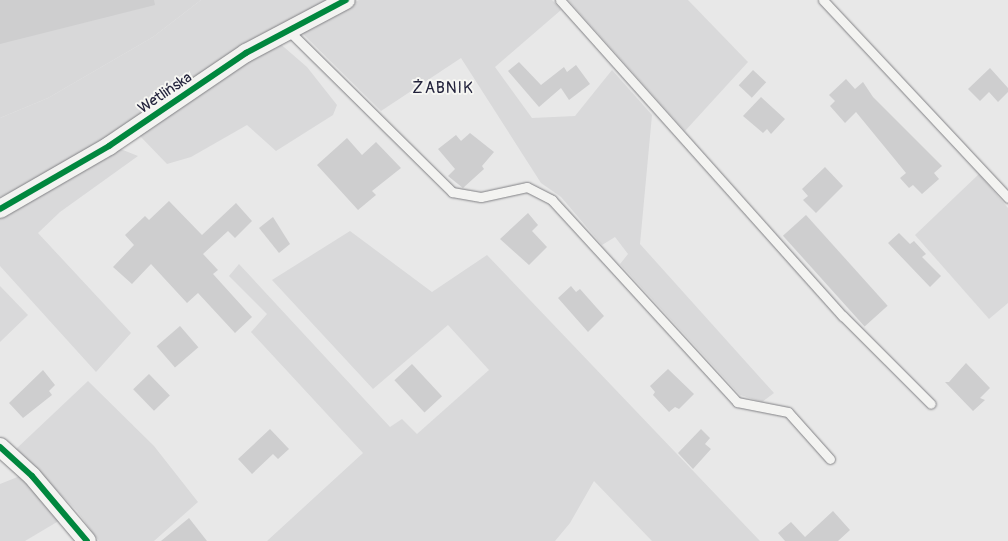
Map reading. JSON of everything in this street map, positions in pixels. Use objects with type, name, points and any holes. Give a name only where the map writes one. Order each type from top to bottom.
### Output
[{"type":"street","name":"Wetlińska","points":[[0,208],[109,146],[246,53],[287,29],[346,0]]},
{"type":"street","points":[[0,447],[32,476],[88,541]]},
{"type":"lane","points":[[560,0],[843,316],[931,404]]},
{"type":"lane","points":[[822,0],[1008,198]]},
{"type":"lane","points":[[287,29],[452,192],[481,197],[526,187],[552,200],[737,402],[788,412],[830,459]]},
{"type":"shaded area","points":[[0,0],[201,0],[153,37],[48,98],[0,118]]},
{"type":"shaded area","points":[[201,0],[328,0],[245,43],[129,123],[43,176],[0,197],[0,118],[48,98],[153,37]]},
{"type":"shaded area","points":[[359,0],[552,0],[561,10],[495,67],[532,118],[575,116],[612,70],[652,115],[640,244],[774,393],[762,402],[740,395],[620,264],[628,254],[615,237],[602,245],[561,197],[541,183],[461,58],[381,111],[300,31]]},
{"type":"shaded area","points":[[568,0],[688,0],[748,62],[685,131]]},
{"type":"shaded area","points":[[277,41],[307,67],[337,105],[333,115],[276,151],[247,125],[191,157],[167,164],[139,135]]},
{"type":"shaded area","points":[[118,148],[138,156],[60,212],[38,233],[131,333],[96,372],[0,266],[0,217],[46,193]]},
{"type":"shaded area","points":[[979,174],[1008,208],[1008,303],[989,319],[915,235]]},
{"type":"shaded area","points":[[350,231],[432,292],[487,255],[760,541],[652,541],[594,481],[570,523],[555,541],[267,541],[363,453],[251,332],[267,314],[229,276],[239,264],[390,427],[402,419],[417,434],[489,370],[448,325],[373,389],[272,280]]},
{"type":"shaded area","points":[[0,286],[28,315],[0,342]]},
{"type":"shaded area","points":[[88,381],[154,446],[198,502],[154,541],[99,541],[77,511],[16,449]]},
{"type":"shaded area","points":[[20,476],[62,519],[25,541],[0,541],[0,484]]},
{"type":"building","points":[[0,0],[154,0],[155,5],[0,44]]},
{"type":"building","points":[[519,62],[541,85],[564,67],[567,72],[576,65],[590,84],[569,100],[561,88],[539,107],[508,71]]},
{"type":"building","points":[[990,68],[1008,88],[1008,92],[998,102],[989,92],[980,101],[968,89]]},
{"type":"building","points":[[753,70],[766,82],[752,98],[739,85]]},
{"type":"building","points":[[846,79],[855,89],[863,82],[873,97],[942,166],[934,173],[939,179],[922,194],[913,185],[909,188],[900,178],[906,173],[856,112],[845,123],[830,106],[835,101],[829,95]]},
{"type":"building","points":[[761,97],[785,119],[771,134],[767,129],[763,133],[743,116]]},
{"type":"building","points":[[470,133],[494,152],[482,166],[484,169],[463,188],[448,176],[455,169],[438,149],[456,135],[461,141]]},
{"type":"building","points":[[347,138],[362,155],[376,142],[401,168],[372,191],[376,195],[358,210],[317,165]]},
{"type":"building","points":[[825,167],[843,186],[816,213],[803,200],[808,196],[802,189]]},
{"type":"building","points":[[169,201],[202,235],[236,203],[252,221],[235,238],[228,231],[203,254],[218,270],[213,274],[252,317],[235,333],[198,293],[187,303],[151,264],[132,284],[113,267],[134,245],[125,235],[145,216],[149,220]]},
{"type":"building","points":[[528,213],[538,225],[532,231],[547,247],[529,265],[500,239]]},
{"type":"building","points":[[806,215],[888,306],[865,326],[783,236]]},
{"type":"building","points":[[273,217],[290,244],[279,253],[259,228]]},
{"type":"building","points":[[899,233],[910,244],[914,241],[926,254],[922,257],[941,276],[930,287],[888,243]]},
{"type":"building","points":[[571,286],[576,292],[580,289],[604,316],[588,332],[558,298]]},
{"type":"building","points":[[180,326],[198,347],[175,367],[157,346]]},
{"type":"building","points":[[966,363],[990,388],[980,398],[985,400],[973,411],[945,382],[949,382]]},
{"type":"building","points":[[412,364],[442,396],[424,413],[394,380]]},
{"type":"building","points":[[668,369],[694,394],[679,409],[675,407],[669,412],[653,395],[655,392],[650,386]]},
{"type":"building","points":[[43,370],[55,385],[49,391],[52,395],[23,418],[9,403]]},
{"type":"building","points":[[149,374],[170,396],[154,411],[133,389]]},
{"type":"building","points":[[270,429],[289,449],[278,459],[273,454],[252,474],[238,459]]},
{"type":"building","points":[[701,429],[710,438],[705,444],[711,449],[693,469],[678,453]]},
{"type":"building","points":[[833,511],[850,530],[838,541],[785,541],[778,533],[791,522],[805,537]]},
{"type":"building","points":[[189,518],[207,541],[161,541]]},
{"type":"cycle path","points":[[0,209],[109,146],[246,53],[346,0]]},
{"type":"cycle path","points":[[0,447],[32,476],[87,541]]},
{"type":"district","name":"ŻABNIK","points":[[443,88]]}]
